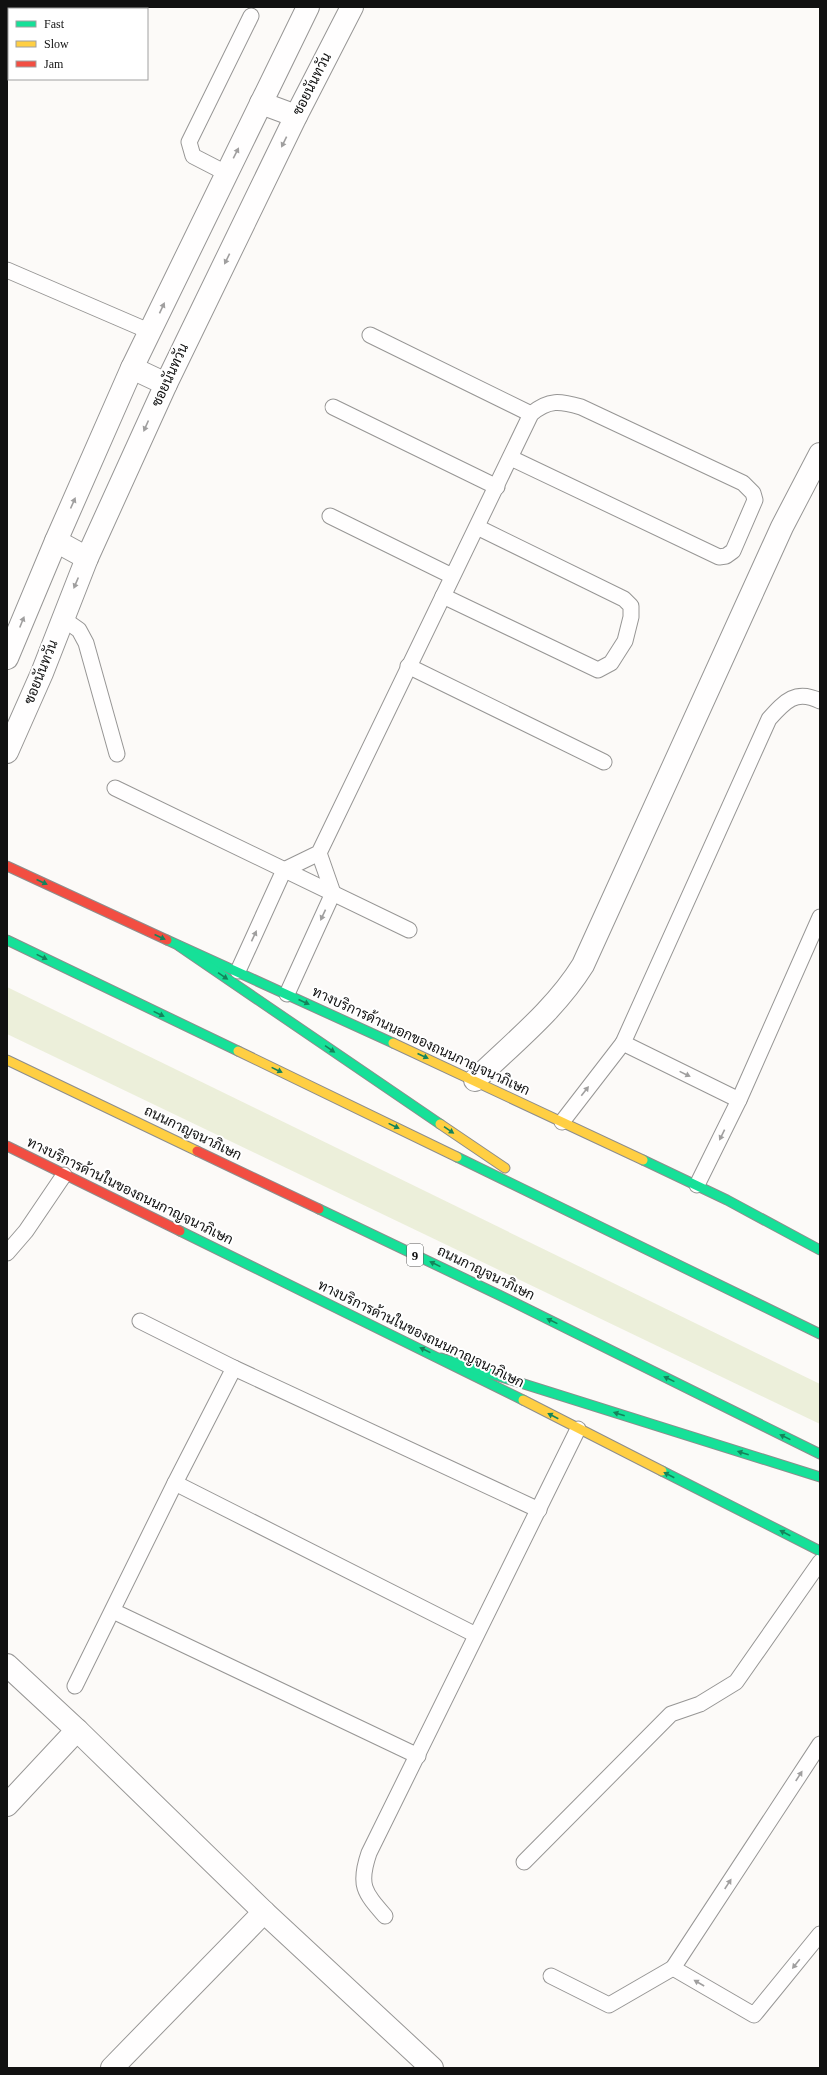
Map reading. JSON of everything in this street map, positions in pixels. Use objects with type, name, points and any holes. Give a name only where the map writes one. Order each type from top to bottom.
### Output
[{"type":"main road","name":"ทางบริการด้านนอกของถนนกาญจนาภิเษก","points":[[7,866],[179,946],[238,971],[475,1080],[697,1185],[820,1250]]},
{"type":"main road","points":[[7,940],[566,1209],[820,1334]]},
{"type":"main road","points":[[179,946],[566,1209]]},
{"type":"main road","name":"ถนนกาญจนาภิเษก","points":[[7,1060],[499,1295],[820,1454]]},
{"type":"main road","name":"ทางบริการด้านในของถนนกาญจนาภิเษก","points":[[7,1146],[441,1358],[820,1551]]},
{"type":"main road","points":[[441,1358],[820,1477]]},
{"type":"street","points":[[7,658],[56,541],[132,368],[151,332],[226,173],[308,7]]},
{"type":"street","name":"ซอยนันทวัน","points":[[7,752],[42,672],[62,618],[87,558],[166,384],[296,116],[352,7]]},
{"type":"street","points":[[261,103],[296,116]]},
{"type":"street","points":[[132,368],[166,384]]},
{"type":"street","points":[[475,1080],[546,1013],[569,988],[583,965],[782,527],[820,454]]},
{"type":"street","points":[[56,541],[87,558]]},
{"type":"street","points":[[7,1665],[77,1730],[264,1912],[432,2068]]},
{"type":"street","points":[[7,1805],[77,1730]]},
{"type":"street","points":[[112,2068],[264,1912]]},
{"type":"lane","points":[[226,173],[193,156],[189,142],[251,16]]},
{"type":"lane","points":[[7,270],[151,332]]},
{"type":"lane","points":[[370,335],[531,414]]},
{"type":"lane","points":[[238,971],[284,870],[319,853],[531,414],[541,405],[550,402],[566,402],[581,407],[743,483],[753,493],[755,500],[754,507],[733,551],[726,556],[719,557],[510,458]]},
{"type":"lane","points":[[333,407],[497,487]]},
{"type":"lane","points":[[330,516],[452,576]]},
{"type":"lane","points":[[443,596],[598,670],[611,663],[625,641],[632,617],[630,606],[624,599],[477,527]]},
{"type":"lane","points":[[62,618],[79,630],[86,643],[117,754]]},
{"type":"lane","points":[[408,666],[604,762]]},
{"type":"lane","points":[[562,1122],[623,1043],[769,719],[785,701],[800,696],[813,698],[820,701]]},
{"type":"lane","points":[[115,788],[409,930]]},
{"type":"lane","points":[[287,994],[333,893],[319,853]]},
{"type":"lane","points":[[697,1185],[739,1100],[820,917]]},
{"type":"lane","points":[[623,1043],[739,1100]]},
{"type":"lane","points":[[7,1253],[26,1231],[64,1174]]},
{"type":"lane","points":[[140,1321],[234,1368],[539,1510]]},
{"type":"lane","points":[[75,1686],[175,1483],[234,1368]]},
{"type":"lane","points":[[385,1916],[367,1895],[363,1882],[364,1867],[369,1853],[578,1429]]},
{"type":"lane","points":[[175,1483],[476,1635]]},
{"type":"lane","points":[[524,1862],[671,1714],[700,1704],[736,1682],[820,1562]]},
{"type":"lane","points":[[113,1611],[418,1756]]},
{"type":"lane","points":[[552,1976],[609,2005],[673,1968],[820,1744]]},
{"type":"lane","points":[[673,1968],[754,2015],[820,1934]]},
{"type":"green space","points":[[7,987],[820,1384],[820,1424],[7,1034]]},
{"type":"traffic: fast","points":[[7,940],[238,1051]]},
{"type":"traffic: fast","points":[[167,940],[393,1043]]},
{"type":"traffic: fast","points":[[179,946],[440,1124]]},
{"type":"traffic: fast","points":[[457,1157],[820,1334]]},
{"type":"traffic: fast","points":[[643,1160],[727,1200],[820,1250]]},
{"type":"traffic: fast","points":[[319,1209],[499,1295],[820,1454]]},
{"type":"traffic: fast","points":[[180,1231],[523,1400]]},
{"type":"traffic: fast","points":[[441,1358],[820,1477]]},
{"type":"traffic: fast","points":[[662,1471],[820,1551]]},
{"type":"traffic: slow","points":[[393,1043],[643,1160]]},
{"type":"traffic: slow","points":[[238,1051],[457,1157]]},
{"type":"traffic: slow","points":[[7,1060],[197,1151]]},
{"type":"traffic: slow","points":[[440,1124],[505,1168]]},
{"type":"traffic: slow","points":[[523,1400],[662,1471]]},
{"type":"traffic: jam","points":[[7,866],[167,940]]},
{"type":"traffic: jam","points":[[7,1146],[180,1231]]},
{"type":"traffic: jam","points":[[197,1151],[319,1209]]}]
